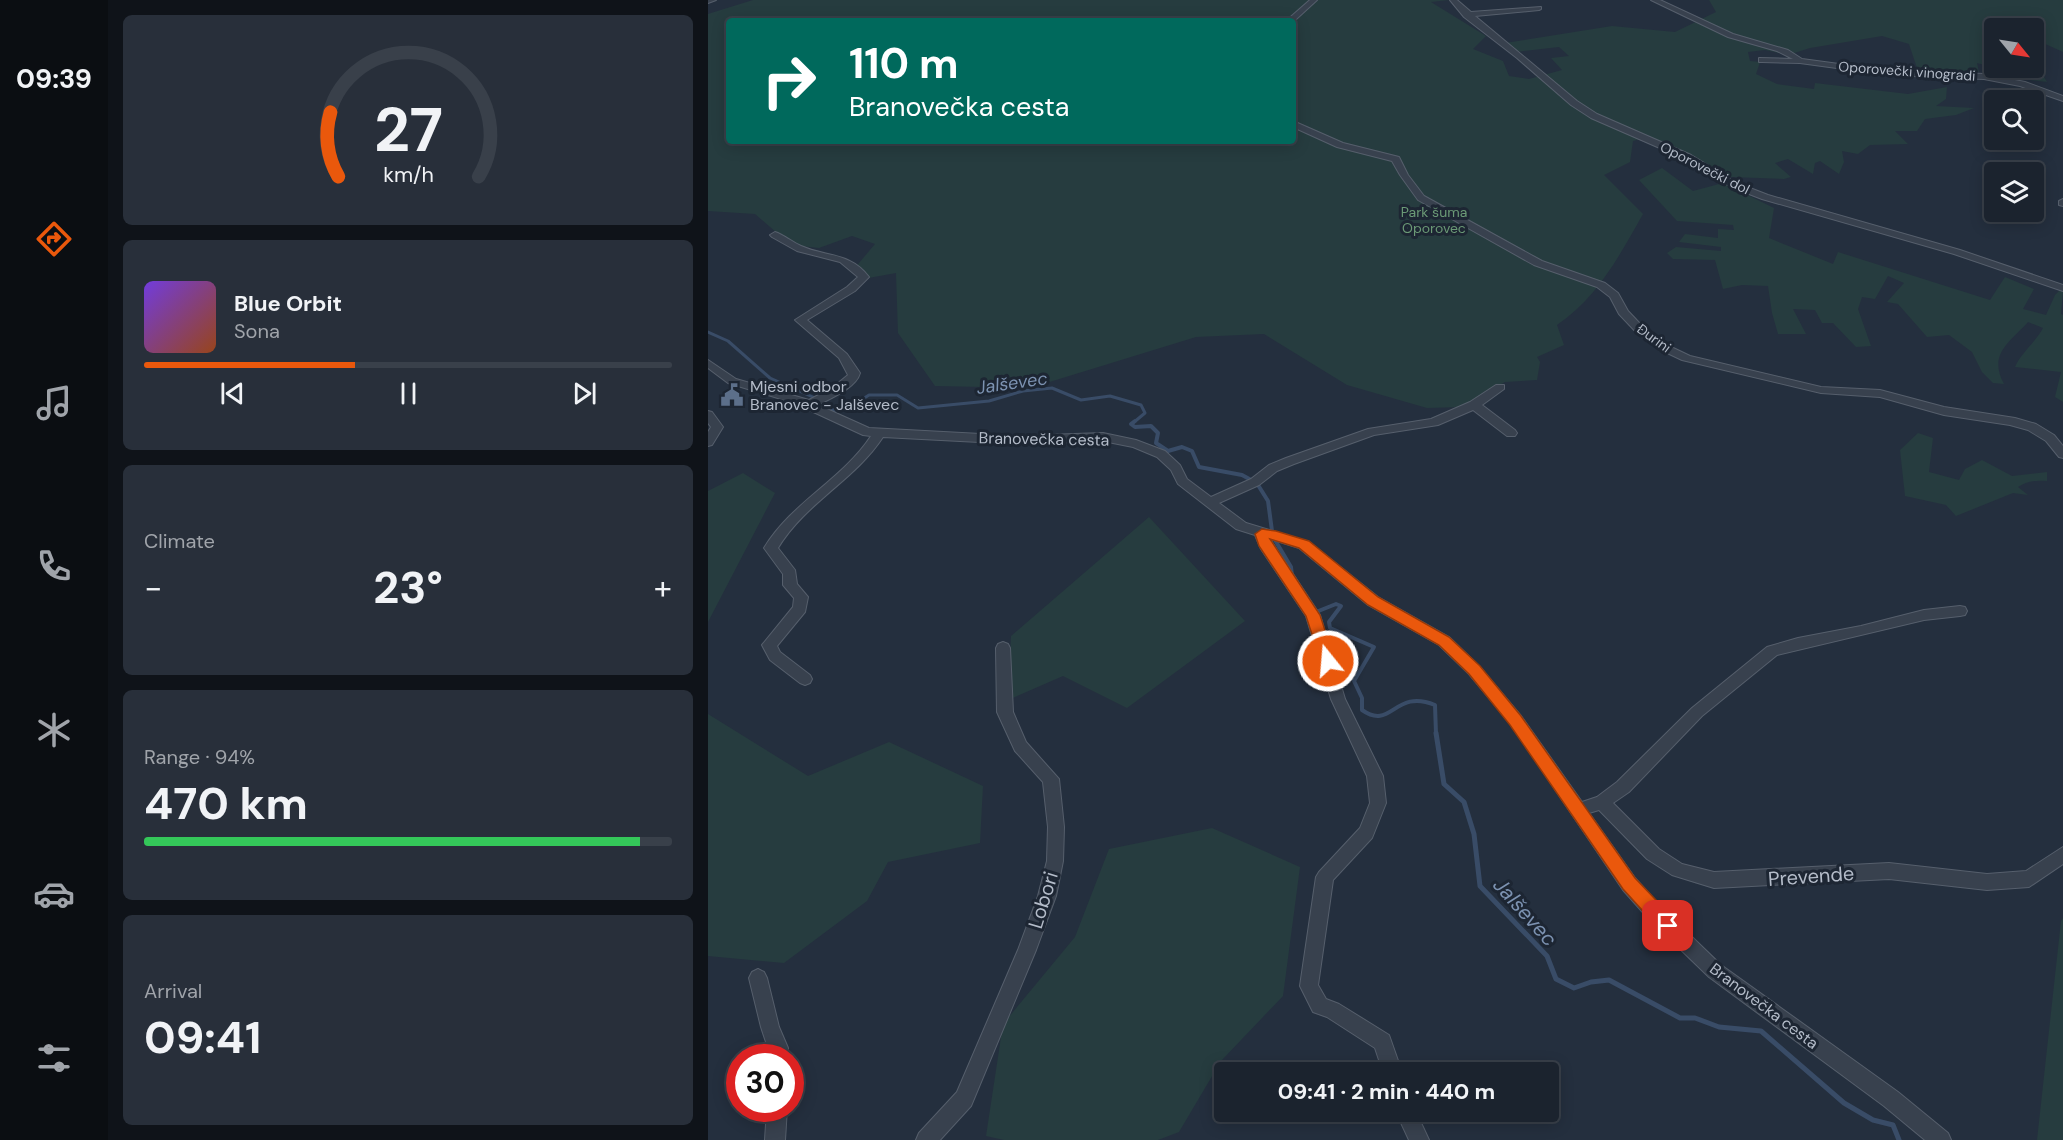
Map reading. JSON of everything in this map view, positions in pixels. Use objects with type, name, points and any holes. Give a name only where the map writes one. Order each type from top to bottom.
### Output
[{"type":"street","points":[[708,1],[713,0]]},
{"type":"street","points":[[1293,18],[1314,0]]},
{"type":"street","name":"Oporovečki dol","points":[[1453,0],[1467,15],[1520,56],[1574,103],[1594,116],[1688,157],[1734,185],[1765,197],[1967,255],[2063,288]]},
{"type":"street","name":"Oporovečki vinogradi","points":[[1654,0],[1682,10],[1730,36],[1793,54],[1800,61],[1862,70],[1974,74],[2030,86],[2063,99]]},
{"type":"street","points":[[1467,15],[1539,8]]},
{"type":"street","points":[[1762,60],[1800,61]]},
{"type":"street","name":"Đurini","points":[[1296,125],[1340,145],[1396,159],[1404,175],[1421,198],[1538,263],[1601,285],[1614,295],[1623,312],[1641,331],[1665,348],[1686,358],[1821,390],[1880,394],[1944,411],[2011,421],[2032,427],[2050,438],[2063,454]]},
{"type":"street","points":[[776,235],[798,248],[825,253],[853,265],[864,277],[851,289],[800,320],[843,357],[855,373],[836,390],[809,405]]},
{"type":"street","name":"Branovečka cesta","points":[[710,364],[732,381],[779,394],[809,405],[855,428],[879,433],[1018,440],[1103,438],[1136,444],[1161,454],[1176,468],[1182,481],[1241,526],[1304,545],[1373,601],[1444,641],[1474,670],[1516,720],[1635,890],[1653,911],[1716,971],[1891,1099],[1941,1140]]},
{"type":"street","name":"Branovečka cesta","points":[[708,380],[710,364]]},
{"type":"street","points":[[1209,502],[1255,482],[1273,468],[1346,440],[1399,426],[1434,422],[1474,405],[1500,387]]},
{"type":"street","points":[[1474,405],[1511,433]]},
{"type":"street","points":[[708,415],[717,427],[708,442]]},
{"type":"street","points":[[806,679],[774,656],[769,645],[800,608],[801,597],[790,585],[790,573],[771,548],[777,537],[820,492],[862,456],[879,433]]},
{"type":"street","points":[[1268,535],[1266,546],[1313,615],[1338,699],[1375,776],[1378,803],[1366,833],[1325,877],[1309,986],[1320,1006],[1332,1010],[1382,1042],[1389,1062]]},
{"type":"street","points":[[1578,810],[1602,802],[1623,787],[1697,712],[1772,651],[1924,615],[1960,611]]},
{"type":"street","name":"Lobori","points":[[926,1140],[964,1099],[1027,950],[1047,896],[1055,861],[1056,827],[1051,779],[1020,746],[1005,712],[1003,648]]},
{"type":"street","name":"Prevende","points":[[1602,802],[1653,854],[1678,870],[1714,880],[1889,871],[1909,875],[1998,882],[2029,879],[2063,854]]},
{"type":"street","points":[[758,978],[770,1028],[776,1044]]},
{"type":"street","points":[[775,1140],[776,1122]]},
{"type":"street","points":[[1411,1122],[1419,1140]]},
{"type":"green space","name":"Park šuma Oporovec","points":[[753,0],[1449,0],[1431,2],[1486,36],[1473,49],[1503,61],[1509,76],[1529,79],[1562,70],[1551,58],[1569,56],[1559,47],[1516,52],[1505,43],[1612,26],[1675,32],[1716,12],[1709,0],[2063,0],[2063,52],[2044,43],[2044,18],[1984,18],[1984,65],[1977,63],[1979,72],[1918,71],[1909,44],[1882,36],[1810,48],[1788,55],[1765,50],[1748,52],[1750,61],[1760,62],[1756,74],[1777,84],[1814,89],[1815,83],[1908,94],[1947,87],[1946,99],[1936,106],[1974,108],[1956,115],[1925,119],[1917,131],[1895,131],[1908,144],[1870,145],[1858,154],[1842,151],[1844,162],[1839,174],[1820,161],[1815,163],[1813,174],[1788,159],[1775,163],[1791,177],[1784,179],[1730,177],[1693,157],[1647,137],[1633,141],[1630,162],[1604,175],[1643,214],[1596,289],[1557,325],[1564,345],[1537,357],[1540,362],[1537,380],[1505,382],[1462,407],[1427,408],[1347,385],[1264,334],[1196,337],[1030,388],[935,386],[898,333],[896,273],[863,279],[854,269],[875,244],[852,236],[819,248],[791,245],[755,214],[708,211],[708,14]]},
{"type":"green space","name":"Park šuma Oporovec","points":[[2044,77],[2047,82],[2012,78]]},
{"type":"green space","points":[[1662,168],[1693,191],[1723,183],[1774,208],[1769,238],[1833,264],[1838,252],[1990,300],[2005,277],[2034,289],[2023,309],[2046,315],[2055,295],[2060,290],[2063,291],[2061,314],[2063,315],[2063,402],[2055,397],[2061,372],[2015,367],[2043,328],[2028,322],[2008,343],[1998,365],[2004,384],[1993,383],[1982,372],[1972,352],[1949,335],[1927,337],[1898,304],[1887,302],[1904,283],[1888,276],[1875,299],[1862,297],[1858,309],[1871,346],[1856,347],[1833,323],[1822,323],[1815,310],[1793,309],[1806,334],[1778,334],[1768,286],[1742,285],[1723,289],[1715,260],[1673,259],[1667,253],[1676,247],[1721,251],[1721,247],[1679,242],[1685,234],[1718,238],[1718,229],[1734,230],[1733,225],[1677,221],[1639,180]]},
{"type":"green space","points":[[1918,433],[1933,438],[1929,472],[1959,480],[1965,469],[1982,460],[2012,476],[2047,472],[2047,481],[2032,481],[2018,487],[2028,495],[2013,493],[1956,516],[1946,505],[1905,496],[1900,450]]},
{"type":"green space","points":[[743,473],[775,493],[708,622],[708,491]]},
{"type":"green space","points":[[1149,517],[1245,621],[1127,708],[1063,676],[1008,700],[1011,636]]},
{"type":"green space","points":[[708,714],[808,776],[889,742],[983,786],[980,843],[888,862],[867,901],[784,963],[708,956]]},
{"type":"green space","points":[[1212,828],[1300,867],[1283,996],[1220,1062],[1214,1062],[1214,1073],[1179,1132],[1158,1140],[1004,1140],[986,1136],[1003,1024],[1075,937],[1109,849]]},
{"type":"green space","points":[[2063,918],[2063,1140],[2037,1140],[2061,921]]},
{"type":"waterway","name":"Jalševec","points":[[708,332],[728,341],[770,378],[815,398]]},
{"type":"waterway","name":"Jalševec","points":[[824,403],[835,411],[847,409],[869,395],[897,395],[918,408],[989,401],[1023,391],[1052,388],[1081,400],[1110,396],[1141,405],[1145,413],[1133,423]]},
{"type":"waterway","name":"Jalševec","points":[[1135,421],[1131,424],[1135,427],[1151,426],[1158,433],[1156,443],[1168,451],[1182,447],[1192,451],[1199,467],[1242,475],[1253,481]]},
{"type":"waterway","name":"Jalševec","points":[[1258,485],[1268,501],[1272,531]]},
{"type":"waterway","name":"Jalševec","points":[[1275,540],[1291,567],[1292,576]]},
{"type":"waterway","name":"Jalševec","points":[[1315,610],[1316,612],[1336,604],[1341,606],[1329,622],[1330,628],[1374,647],[1354,681],[1362,698],[1362,710],[1380,716],[1411,702],[1421,701],[1435,705],[1436,734]]},
{"type":"waterway","name":"Jalševec","points":[[1436,733],[1444,784],[1464,802],[1474,834],[1480,886],[1547,956],[1556,979],[1574,988],[1591,982],[1609,980],[1680,1018],[1695,1018],[1719,1027],[1761,1031],[1844,1103],[1873,1120],[1893,1125],[1899,1140]]},
{"type":"place","name":"Mjesni odbor Branovec - Jalševec","points":[[732,395]]},
{"type":"route","points":[[1328,661],[1313,615],[1266,546],[1262,534],[1276,535],[1304,545],[1373,601],[1444,641],[1474,670],[1516,720],[1629,884],[1668,926]]}]
